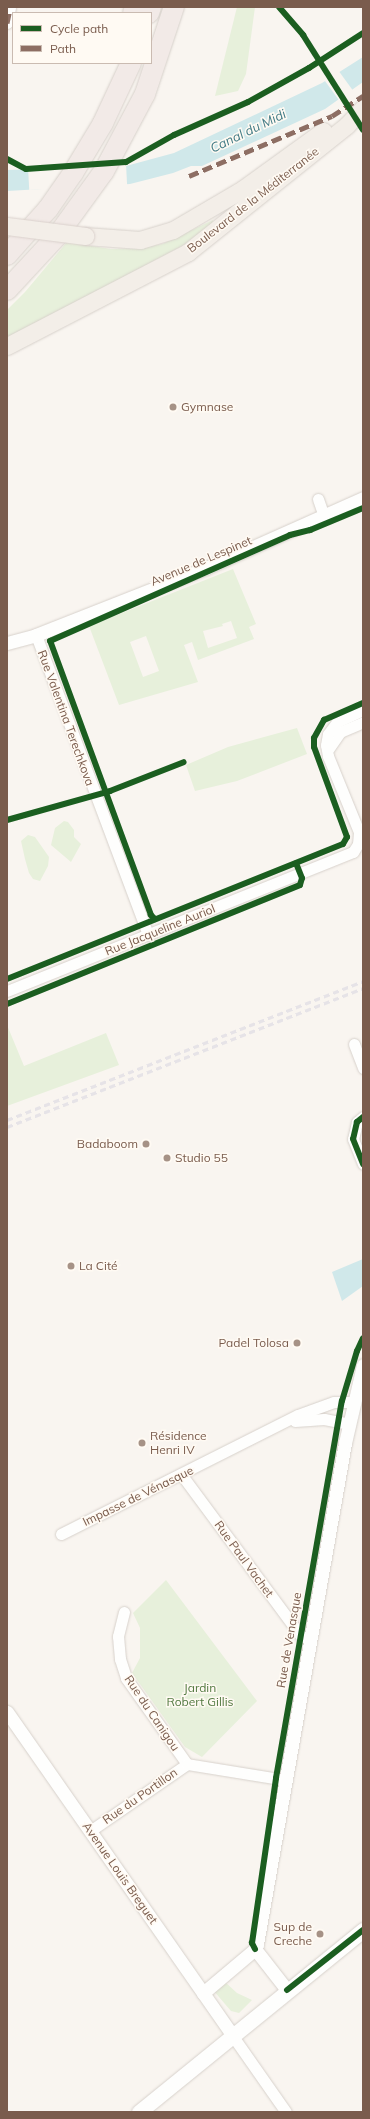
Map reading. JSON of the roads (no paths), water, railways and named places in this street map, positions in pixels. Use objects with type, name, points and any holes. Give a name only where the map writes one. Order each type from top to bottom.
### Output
[{"type":"highway","points":[[7,290],[57,236],[104,171],[145,94],[174,7]]},
{"type":"highway","points":[[7,236],[38,202],[79,138],[116,64]]},
{"type":"highway","points":[[7,255],[48,209],[73,173],[103,123],[131,64]]},
{"type":"main road","points":[[7,226],[85,236],[140,240],[173,230],[236,193],[363,104]]},
{"type":"main road","name":"Boulevard de la Méditerranée","points":[[7,346],[188,252],[347,125],[363,108]]},
{"type":"main road","points":[[139,2112],[286,1990],[363,1931]]},
{"type":"street","points":[[7,23],[10,8]]},
{"type":"street","name":"Avenue de Lespinet","points":[[7,643],[36,635],[206,568],[363,498]]},
{"type":"street","points":[[318,499],[324,516]]},
{"type":"street","name":"Rue Valentina Terechkova","points":[[36,635],[148,934]]},
{"type":"street","name":"Rue Jacqueline Auriol","points":[[7,991],[353,852],[358,844],[359,832],[328,756],[327,739],[334,725],[341,719],[363,710]]},
{"type":"street","points":[[328,756],[330,746],[336,736],[363,722]]},
{"type":"street","points":[[354,1044],[363,1068]]},
{"type":"street","points":[[363,1117],[357,1122],[353,1131],[353,1139],[363,1164]]},
{"type":"street","name":"Rue de Venasque","points":[[255,1949],[353,1402],[363,1365]]},
{"type":"street","name":"Impasse de Vénasque","points":[[61,1534],[279,1425],[330,1403],[353,1402]]},
{"type":"street","name":"Impasse de Vénasque","points":[[279,1425],[309,1419],[349,1424]]},
{"type":"street","name":"Rue Paul Vachet","points":[[181,1474],[301,1636],[310,1639]]},
{"type":"street","name":"Rue du Canigou","points":[[124,1612],[118,1636],[120,1659],[126,1678],[187,1764]]},
{"type":"street","name":"Avenue Louis Breguet","points":[[7,1712],[232,2034]]},
{"type":"street","name":"Rue du Portillon","points":[[90,1831],[187,1764],[286,1780]]},
{"type":"street","points":[[203,1993],[255,1949],[286,1990]]},
{"type":"street","points":[[232,2034],[286,2112]]},
{"type":"water","name":"Canal du Midi","points":[[363,57],[363,82],[325,109],[202,166],[191,166],[173,173],[130,184],[7,191],[7,170],[126,166],[174,153],[322,83]]},
{"type":"water","points":[[363,1259],[363,1286],[342,1301],[332,1272]]},
{"type":"railway","points":[[7,1120],[363,981]]},
{"type":"railway","points":[[7,1127],[363,988]]},
{"type":"place","name":"Gymnase","points":[[173,407]]},
{"type":"place","name":"Badaboom","points":[[146,1144]]},
{"type":"place","name":"Studio 55","points":[[167,1158]]},
{"type":"place","name":"La Cité","points":[[71,1266]]},
{"type":"place","name":"Padel Tolosa","points":[[297,1343]]},
{"type":"place","name":"Résidence Henri IV","points":[[142,1443]]},
{"type":"place","name":"Sup de Creche","points":[[320,1934]]},
{"type":"park label","name":"Jardin Robert Gillis","points":[[200,1695]]}]
